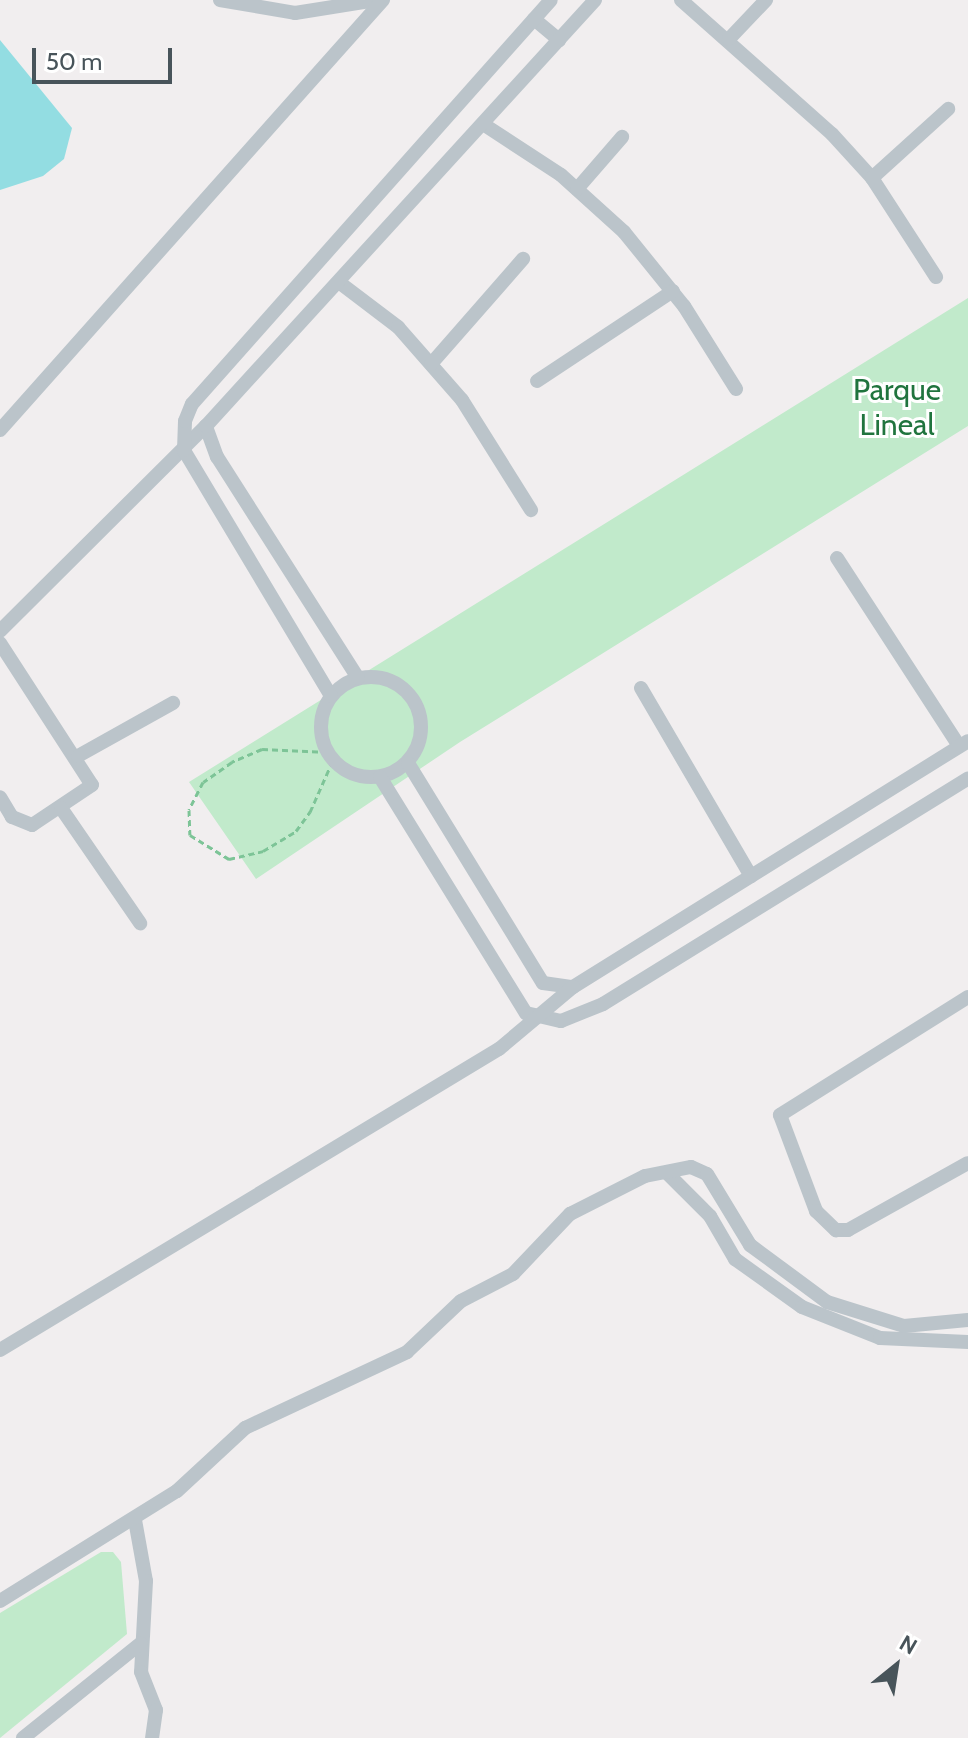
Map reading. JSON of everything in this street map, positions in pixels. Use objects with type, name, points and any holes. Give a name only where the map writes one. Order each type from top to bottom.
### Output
[{"type":"street","points":[[220,0],[295,13],[376,0]]},
{"type":"street","points":[[0,430],[383,0]]},
{"type":"street","points":[[331,696],[183,444],[192,404],[551,0]]},
{"type":"street","points":[[0,631],[183,444],[206,426],[340,283],[595,0]]},
{"type":"street","points":[[681,0],[729,39],[872,178],[936,277]]},
{"type":"street","points":[[729,39],[766,0]]},
{"type":"street","points":[[534,19],[559,40]]},
{"type":"street","points":[[872,178],[948,109]]},
{"type":"street","points":[[483,124],[577,189],[624,232],[673,291],[736,389]]},
{"type":"street","points":[[577,189],[622,137]]},
{"type":"street","points":[[431,364],[523,259]]},
{"type":"street","points":[[340,283],[398,327],[462,400],[531,510]]},
{"type":"street","points":[[537,381],[673,291]]},
{"type":"street","points":[[206,426],[217,457],[358,678]]},
{"type":"street","points":[[0,1350],[540,1019],[573,987],[964,744],[837,558]]},
{"type":"street","points":[[0,643],[78,756],[91,788],[61,808],[26,824],[0,797]]},
{"type":"street","points":[[358,678],[385,681],[415,702],[422,734],[408,763],[380,777],[362,777],[330,756],[320,728],[331,696],[358,678]]},
{"type":"street","points":[[641,688],[751,876]]},
{"type":"street","points":[[78,756],[173,703]]},
{"type":"street","points":[[408,763],[543,983],[573,987]]},
{"type":"street","points":[[380,777],[506,986],[526,1013],[540,1019],[561,1021],[603,1004],[968,779]]},
{"type":"street","points":[[61,808],[140,923]]},
{"type":"street","points":[[968,997],[780,1115],[816,1211],[836,1230],[848,1230],[968,1163]]},
{"type":"street","points":[[0,1601],[135,1520],[177,1491],[245,1428],[407,1352],[461,1301],[513,1274],[570,1214],[645,1176],[691,1167],[722,1190],[744,1236],[787,1278],[867,1316],[904,1326],[968,1320]]},
{"type":"street","points":[[667,1173],[701,1205],[733,1255],[839,1326],[880,1338],[968,1342]]},
{"type":"street","points":[[701,1205],[722,1190]]},
{"type":"street","points":[[733,1255],[744,1236]]},
{"type":"street","points":[[135,1520],[146,1581],[141,1672],[156,1710],[152,1738]]},
{"type":"street","points":[[23,1738],[141,1643]]},
{"type":"path","points":[[262,749],[330,756],[318,799],[296,831],[263,851],[229,859],[190,835],[189,810],[203,782],[232,762],[262,749]]},
{"type":"green space","name":"Parque Lineal","points":[[968,298],[968,426],[460,742],[256,879],[189,782]]},
{"type":"green space","points":[[101,1552],[113,1552],[121,1562],[127,1634],[0,1738],[0,1613]]},
{"type":"water","points":[[0,40],[72,128],[64,159],[43,176],[0,190]]}]
